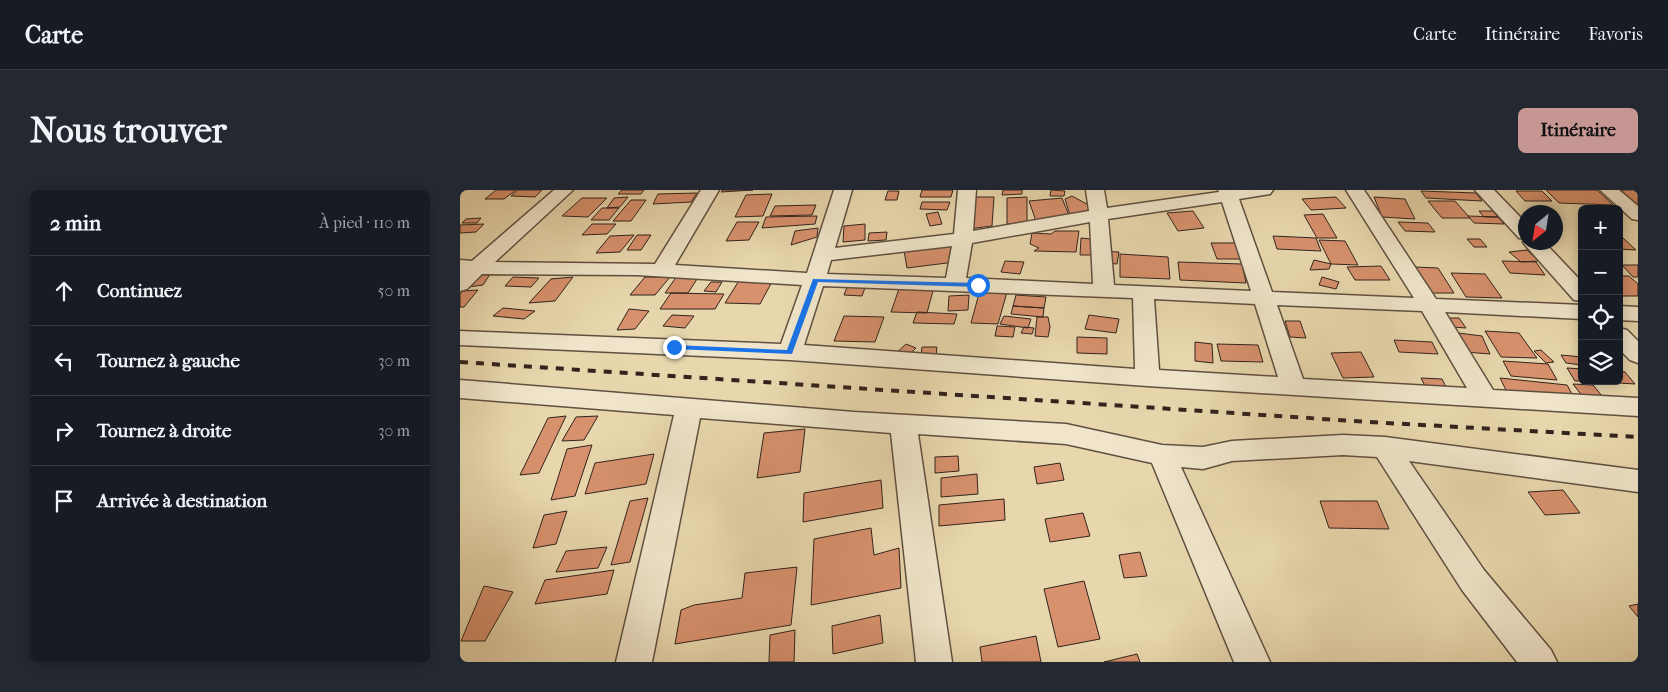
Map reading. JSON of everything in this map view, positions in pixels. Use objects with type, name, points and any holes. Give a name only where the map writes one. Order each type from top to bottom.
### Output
[{"type":"street","points":[[460,285],[468,267],[564,190]]},
{"type":"street","points":[[662,272],[710,190]]},
{"type":"street","points":[[790,352],[843,190]]},
{"type":"street","points":[[955,284],[963,239],[967,190]]},
{"type":"street","points":[[1095,190],[1099,215],[1104,291]]},
{"type":"street","points":[[823,255],[963,239],[1228,193],[1264,190]]},
{"type":"street","points":[[1355,190],[1429,305],[1486,399]]},
{"type":"street","points":[[1484,190],[1518,226]]},
{"type":"street","points":[[1609,190],[1638,215]]},
{"type":"street","points":[[1228,193],[1294,387]]},
{"type":"street","points":[[1540,250],[1578,291]]},
{"type":"street","points":[[468,267],[637,269],[815,280],[955,284],[1578,312]]},
{"type":"street","points":[[1142,293],[1147,378]]},
{"type":"street","points":[[1623,314],[1638,314]]},
{"type":"street","points":[[460,338],[790,352],[1147,378],[1638,408]]},
{"type":"street","points":[[1623,339],[1638,355]]},
{"type":"street","points":[[463,396],[689,408],[1066,434],[1162,455],[1203,458],[1232,451],[1342,445],[1385,447],[1523,467],[1638,480]]},
{"type":"street","points":[[634,662],[689,408]]},
{"type":"street","points":[[903,424],[934,662]]},
{"type":"street","points":[[1385,447],[1473,580],[1539,662]]},
{"type":"street","points":[[1162,455],[1252,662]]},
{"type":"building","points":[[496,190],[516,190],[504,199],[485,199]]},
{"type":"building","points":[[518,190],[542,190],[535,197],[511,196]]},
{"type":"building","points":[[622,190],[644,190],[641,194],[618,194]]},
{"type":"building","points":[[723,190],[753,190],[721,192]]},
{"type":"building","points":[[922,190],[953,190],[951,197],[920,197]]},
{"type":"building","points":[[1003,190],[1022,190],[1022,194],[1002,195]]},
{"type":"building","points":[[1051,190],[1065,191],[1064,196],[1050,196]]},
{"type":"building","points":[[1546,190],[1597,190],[1613,205],[1559,203]]},
{"type":"building","points":[[1621,190],[1638,190],[1638,206]]},
{"type":"building","points":[[888,191],[899,191],[897,200],[885,200]]},
{"type":"building","points":[[1421,191],[1476,193],[1482,201],[1426,198]]},
{"type":"building","points":[[1516,191],[1542,191],[1552,201],[1525,201]]},
{"type":"building","points":[[697,193],[691,202],[653,204],[658,194]]},
{"type":"building","points":[[772,194],[763,216],[735,217],[746,195]]},
{"type":"building","points":[[1072,196],[1096,209],[1070,215],[1065,199]]},
{"type":"building","points":[[628,197],[620,207],[607,208],[614,198]]},
{"type":"building","points":[[970,197],[994,197],[992,226],[968,229]]},
{"type":"building","points":[[1027,197],[1027,222],[1007,224],[1007,198]]},
{"type":"building","points":[[1336,197],[1346,208],[1311,210],[1302,199]]},
{"type":"building","points":[[1374,197],[1405,199],[1415,219],[1382,217]]},
{"type":"building","points":[[582,198],[607,198],[588,217],[562,216]]},
{"type":"building","points":[[1062,198],[1070,218],[1036,221],[1029,201]]},
{"type":"building","points":[[631,200],[646,200],[631,221],[613,221]]},
{"type":"building","points":[[1428,201],[1455,201],[1470,218],[1442,218]]},
{"type":"building","points":[[922,202],[950,202],[947,210],[920,209]]},
{"type":"building","points":[[816,205],[812,215],[770,216],[775,206]]},
{"type":"building","points":[[602,208],[619,208],[609,220],[591,220]]},
{"type":"building","points":[[1193,211],[1204,228],[1178,231],[1167,213]]},
{"type":"building","points":[[1479,211],[1493,211],[1498,217],[1484,217]]},
{"type":"building","points":[[938,212],[942,224],[930,226],[926,214]]},
{"type":"building","points":[[1323,214],[1337,238],[1317,238],[1304,215]]},
{"type":"building","points":[[817,216],[815,224],[762,228],[766,217]]},
{"type":"building","points":[[1468,216],[1498,217],[1504,224],[1474,223]]},
{"type":"building","points":[[481,218],[477,223],[462,223],[466,219]]},
{"type":"building","points":[[737,222],[759,222],[749,240],[726,241]]},
{"type":"building","points":[[1398,222],[1428,223],[1435,232],[1405,231]]},
{"type":"building","points":[[484,224],[476,232],[460,233],[460,225]]},
{"type":"building","points":[[592,224],[616,224],[607,234],[582,235]]},
{"type":"building","points":[[865,224],[865,240],[843,242],[844,226]]},
{"type":"building","points":[[818,228],[817,237],[791,245],[795,231]]},
{"type":"building","points":[[1055,231],[1079,231],[1076,252],[1034,251],[1039,248],[1030,244],[1032,233],[1051,234]]},
{"type":"building","points":[[887,232],[886,240],[868,241],[869,233]]},
{"type":"building","points":[[634,235],[620,252],[596,253],[610,236]]},
{"type":"building","points":[[637,235],[651,235],[641,250],[627,250]]},
{"type":"building","points":[[1273,236],[1316,238],[1321,251],[1277,249]]},
{"type":"building","points":[[1081,238],[1091,239],[1091,255],[1080,255]]},
{"type":"building","points":[[1623,238],[1636,250],[1623,249]]},
{"type":"building","points":[[1467,239],[1480,239],[1487,247],[1474,247]]},
{"type":"building","points":[[1319,240],[1345,241],[1358,265],[1331,264]]},
{"type":"building","points":[[1211,243],[1235,243],[1242,259],[1217,259]]},
{"type":"building","points":[[951,245],[955,262],[907,268],[904,250]]},
{"type":"building","points":[[1527,250],[1539,261],[1521,262],[1509,252]]},
{"type":"building","points":[[1097,251],[1119,252],[1117,264],[1095,262]]},
{"type":"building","points":[[1120,254],[1168,257],[1170,279],[1120,277]]},
{"type":"building","points":[[1314,260],[1331,264],[1329,269],[1310,270]]},
{"type":"building","points":[[1005,261],[1024,262],[1020,274],[1001,272]]},
{"type":"building","points":[[1502,261],[1536,262],[1545,275],[1510,273]]},
{"type":"building","points":[[1178,262],[1242,264],[1246,283],[1180,280]]},
{"type":"building","points":[[1623,265],[1638,265],[1638,277],[1633,277]]},
{"type":"building","points":[[1381,266],[1390,280],[1355,280],[1347,267]]},
{"type":"building","points":[[1415,267],[1438,268],[1454,293],[1430,293]]},
{"type":"building","points":[[492,271],[483,285],[468,287],[478,272]]},
{"type":"building","points":[[1451,273],[1485,274],[1502,298],[1466,297]]},
{"type":"building","points":[[677,276],[699,276],[688,293],[665,293]]},
{"type":"building","points":[[1623,276],[1629,276],[1638,284],[1638,296],[1623,296]]},
{"type":"building","points":[[513,277],[539,278],[531,287],[505,286]]},
{"type":"building","points":[[573,277],[555,301],[529,303],[551,279]]},
{"type":"building","points":[[645,277],[670,277],[655,295],[630,295]]},
{"type":"building","points":[[1322,277],[1339,282],[1336,289],[1319,285]]},
{"type":"building","points":[[740,279],[773,280],[760,304],[725,303]]},
{"type":"building","points":[[711,282],[722,282],[716,292],[704,291]]},
{"type":"building","points":[[848,285],[866,285],[862,296],[844,295]]},
{"type":"building","points":[[900,286],[934,287],[927,313],[891,312]]},
{"type":"building","points":[[478,290],[464,307],[460,307],[460,294],[463,291]]},
{"type":"building","points":[[980,290],[1007,292],[998,324],[971,323]]},
{"type":"building","points":[[671,293],[724,294],[715,309],[660,309]]},
{"type":"building","points":[[969,295],[968,310],[948,311],[949,296]]},
{"type":"building","points":[[1016,295],[1046,297],[1044,308],[1013,306]]},
{"type":"building","points":[[1013,306],[1044,308],[1043,317],[1011,314]]},
{"type":"building","points":[[503,308],[535,311],[524,319],[493,316]]},
{"type":"building","points":[[629,309],[649,311],[635,329],[617,330]]},
{"type":"building","points":[[917,312],[957,314],[954,324],[913,323]]},
{"type":"building","points":[[672,315],[694,316],[685,328],[663,326]]},
{"type":"building","points":[[1089,315],[1119,319],[1116,333],[1085,329]]},
{"type":"building","points":[[844,316],[884,317],[875,342],[834,341]]},
{"type":"building","points":[[1004,316],[1031,319],[1028,328],[1000,324]]},
{"type":"building","points":[[1037,317],[1048,317],[1050,327],[1048,337],[1035,336]]},
{"type":"building","points":[[1446,318],[1459,318],[1466,328],[1452,327]]},
{"type":"building","points":[[1285,321],[1300,321],[1306,338],[1290,337]]},
{"type":"building","points":[[997,326],[1015,327],[1013,337],[995,336]]},
{"type":"building","points":[[1024,327],[1034,328],[1032,334],[1021,333]]},
{"type":"building","points":[[1485,331],[1519,333],[1537,358],[1501,357]]},
{"type":"building","points":[[1458,333],[1482,336],[1490,354],[1465,352]]},
{"type":"building","points":[[1077,337],[1107,338],[1107,354],[1077,353]]},
{"type":"building","points":[[1394,340],[1432,342],[1438,354],[1399,352]]},
{"type":"building","points":[[1195,342],[1212,344],[1213,363],[1195,361]]},
{"type":"building","points":[[906,344],[916,348],[904,360],[893,356]]},
{"type":"building","points":[[1217,344],[1258,345],[1263,362],[1221,361]]},
{"type":"building","points":[[922,347],[937,347],[936,356],[921,357]]},
{"type":"building","points":[[1541,350],[1554,362],[1546,363],[1534,351]]},
{"type":"building","points":[[1361,352],[1374,377],[1343,378],[1331,353]]},
{"type":"building","points":[[1561,355],[1578,357],[1578,364],[1566,363]]},
{"type":"building","points":[[1503,361],[1548,364],[1557,380],[1511,376]]},
{"type":"building","points":[[1567,368],[1578,369],[1578,381],[1575,381]]},
{"type":"building","points":[[1623,372],[1625,372],[1635,384],[1623,383]]},
{"type":"building","points":[[1421,378],[1442,379],[1447,389],[1426,388]]},
{"type":"building","points":[[1500,378],[1567,385],[1575,399],[1507,392]]},
{"type":"building","points":[[1573,384],[1593,385],[1607,402],[1586,401]]},
{"type":"building","points":[[566,416],[539,473],[520,475],[548,418]]},
{"type":"building","points":[[598,416],[584,440],[562,441],[576,417]]},
{"type":"building","points":[[805,429],[800,472],[757,478],[764,433]]},
{"type":"building","points":[[592,445],[575,496],[551,500],[567,449]]},
{"type":"building","points":[[654,454],[646,484],[585,494],[595,463]]},
{"type":"building","points":[[958,456],[959,471],[935,473],[935,457]]},
{"type":"building","points":[[1060,463],[1064,480],[1037,484],[1034,467]]},
{"type":"building","points":[[977,474],[978,494],[941,497],[941,478]]},
{"type":"building","points":[[881,480],[883,508],[803,522],[804,493]]},
{"type":"building","points":[[1563,490],[1580,513],[1545,515],[1528,492]]},
{"type":"building","points":[[648,498],[630,562],[611,565],[630,501]]},
{"type":"building","points":[[1004,499],[1005,520],[939,526],[939,505]]},
{"type":"building","points":[[1320,501],[1377,501],[1389,529],[1329,528]]},
{"type":"building","points":[[567,511],[556,544],[533,548],[544,515]]},
{"type":"building","points":[[1083,513],[1090,536],[1050,542],[1045,519]]},
{"type":"building","points":[[871,528],[874,555],[899,548],[901,588],[811,605],[814,539]]},
{"type":"building","points":[[607,547],[598,568],[556,572],[566,551]]},
{"type":"building","points":[[1140,552],[1147,576],[1124,578],[1119,555]]},
{"type":"building","points":[[797,567],[791,625],[675,644],[681,610],[694,605],[742,598],[745,573]]},
{"type":"building","points":[[614,570],[607,594],[535,604],[545,580]]},
{"type":"building","points":[[1084,581],[1100,639],[1058,647],[1044,589]]},
{"type":"building","points":[[484,586],[513,592],[485,641],[461,641]]},
{"type":"building","points":[[1638,604],[1638,617],[1629,606]]},
{"type":"building","points":[[880,615],[883,643],[833,654],[832,626]]},
{"type":"building","points":[[795,630],[794,662],[769,662],[770,635]]},
{"type":"building","points":[[1036,636],[1041,662],[982,662],[980,647]]},
{"type":"building","points":[[1137,654],[1140,662],[1104,662]]},
{"type":"railway","points":[[460,362],[1369,422],[1638,437]]},
{"type":"route","points":[[674,347],[790,352],[815,280],[978,285]]}]
